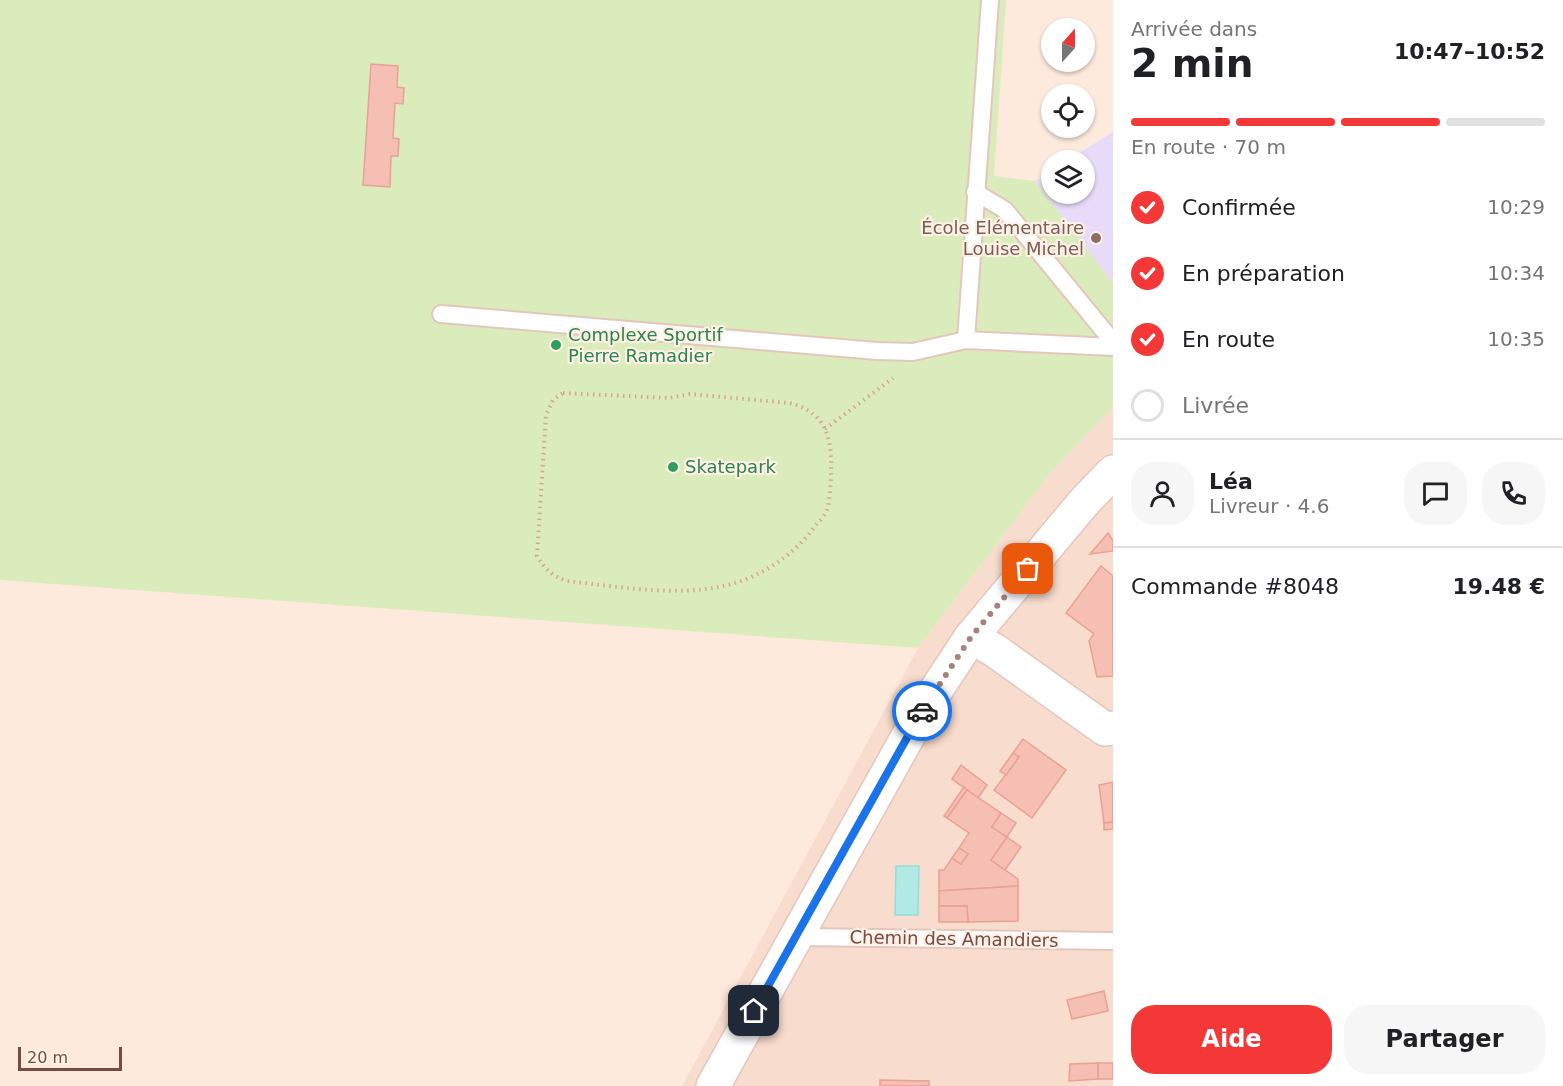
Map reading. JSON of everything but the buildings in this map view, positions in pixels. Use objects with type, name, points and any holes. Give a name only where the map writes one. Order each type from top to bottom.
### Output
[{"type":"street","points":[[713,1086],[921,713],[971,637],[1085,501],[1113,472]]},
{"type":"street","points":[[971,637],[994,650],[1105,729],[1113,728]]},
{"type":"lane","points":[[966,340],[990,0]]},
{"type":"lane","points":[[975,192],[1005,210],[1113,342]]},
{"type":"lane","points":[[441,314],[913,352],[966,340],[1113,346]]},
{"type":"lane","name":"Chemin des Amandiers","points":[[796,937],[1113,941]]},
{"type":"path","points":[[562,393],[669,398],[690,394],[789,403],[814,414],[829,437],[830,494],[826,511],[794,552],[776,565],[745,579],[723,586],[690,590],[567,581],[555,577],[546,570],[537,556],[546,415],[553,400],[562,393]]},
{"type":"shaded area","name":"École Elémentaire Louise Michel","points":[[1113,132],[1113,283],[1053,204],[1095,204],[1095,150],[1084,150]]},
{"type":"shaded area","name":"École Elémentaire Louise Michel","points":[[1041,177],[1041,189],[1035,181]]},
{"type":"shaded area","points":[[1113,407],[1113,1086],[682,1086],[918,648],[1051,472]]},
{"type":"green space","name":"Complexe Sportif Pierre Ramadier","points":[[0,0],[1006,0],[994,176],[1035,181],[1041,189],[1041,204],[1053,204],[1113,283],[1113,407],[1051,472],[918,648],[0,580]]},
{"type":"water","points":[[896,866],[919,866],[918,915],[895,915]]},
{"type":"way so far","points":[[922,711],[971,637],[1028,569]]},
{"type":"place","name":"École Elémentaire Louise Michel","points":[[1096,238]]},
{"type":"place","name":"Complexe Sportif Pierre Ramadier","points":[[556,345]]},
{"type":"place","name":"Skatepark","points":[[673,467]]},
{"type":"route","points":[[754,1011],[922,711]]}]
